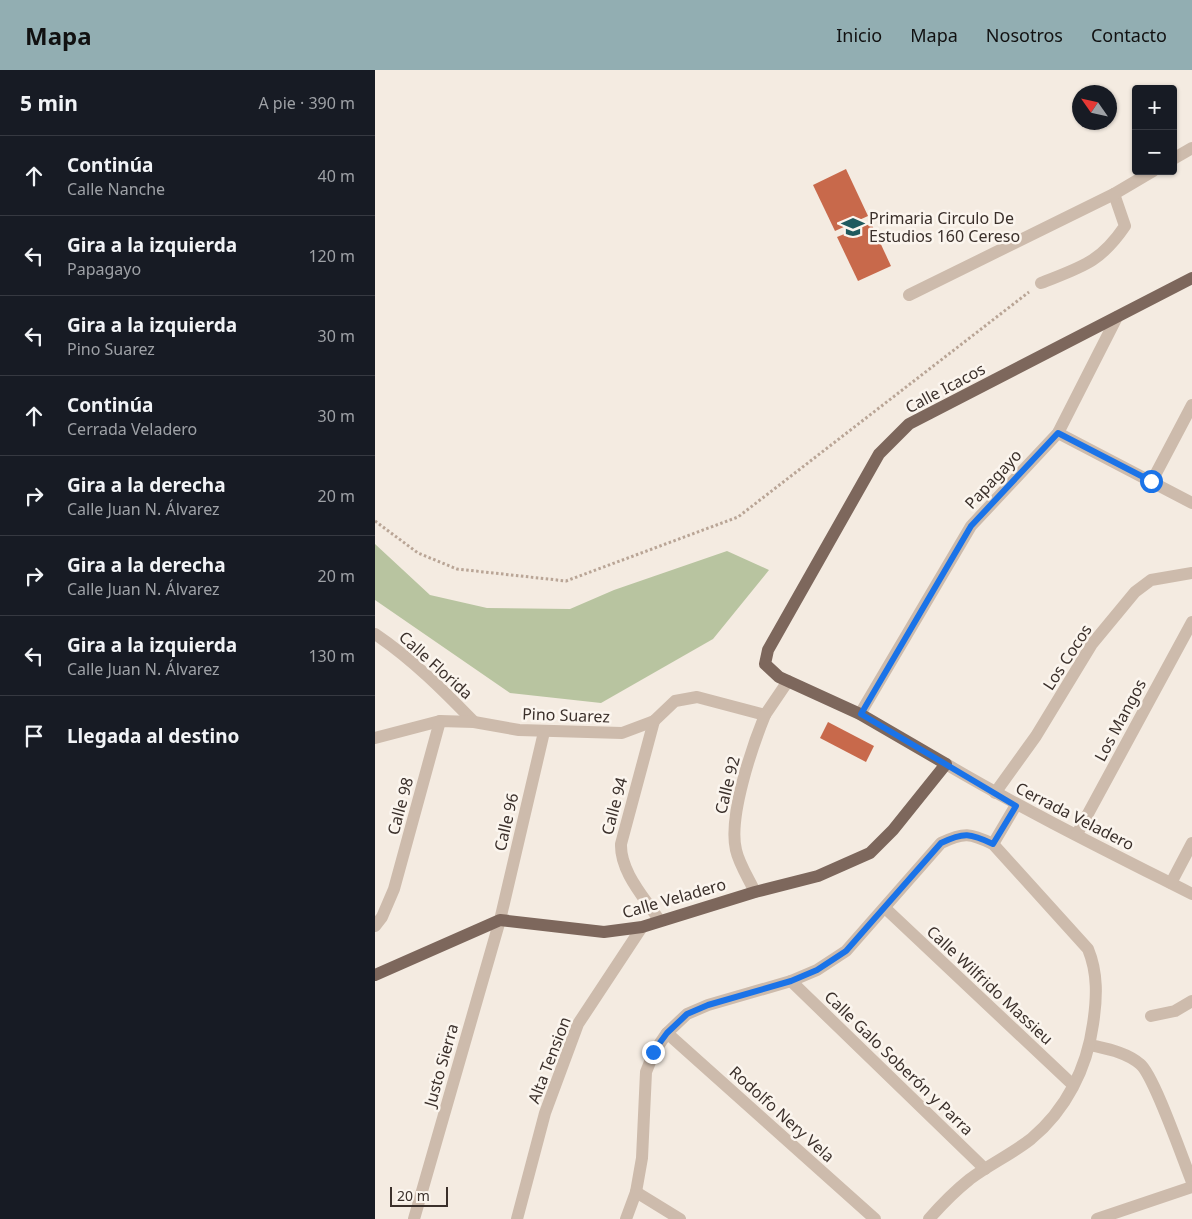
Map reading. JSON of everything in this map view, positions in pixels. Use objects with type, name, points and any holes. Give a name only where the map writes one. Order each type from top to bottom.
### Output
[{"type":"main road","name":"Calle Icacos","points":[[789,681],[779,677],[765,664],[768,650],[879,454],[909,424],[1192,278]]},
{"type":"main road","points":[[789,681],[861,714],[946,764]]},
{"type":"main road","name":"Calle Veladero","points":[[500,920],[604,932],[642,927],[659,920],[755,892],[818,876],[870,853],[893,830],[946,764]]},
{"type":"main road","points":[[375,975],[500,920]]},
{"type":"street","points":[[1177,157],[1192,148]]},
{"type":"street","points":[[909,295],[1114,194],[1146,175]]},
{"type":"street","points":[[1041,283],[1090,263],[1111,246],[1125,226],[1114,194]]},
{"type":"street","name":"Papagayo","points":[[861,714],[971,526],[1058,433],[1117,317]]},
{"type":"street","points":[[1151,481],[1192,405]]},
{"type":"street","points":[[1058,433],[1192,503]]},
{"type":"street","name":"Los Cocos","points":[[992,791],[1036,736],[1092,644],[1135,592],[1151,580],[1192,573]]},
{"type":"street","name":"Los Mangos","points":[[1077,834],[1192,622]]},
{"type":"street","name":"Calle Florida","points":[[375,634],[401,652],[429,676],[474,722]]},
{"type":"street","points":[[765,715],[789,681]]},
{"type":"street","name":"Pino Suarez","points":[[375,738],[440,721],[474,722],[519,730],[544,732],[622,733],[654,720],[675,701],[697,697],[765,715]]},
{"type":"street","name":"Calle 92","points":[[755,892],[736,851],[733,828],[757,735],[765,715]]},
{"type":"street","name":"Calle 94","points":[[654,720],[621,844],[620,855],[625,868],[659,920]]},
{"type":"street","name":"Calle 98","points":[[375,926],[382,917],[394,889],[440,721]]},
{"type":"street","name":"Calle 96","points":[[500,920],[544,732]]},
{"type":"street","name":"Cerrada Veladero","points":[[946,764],[1016,806],[1077,834],[1192,894]]},
{"type":"street","points":[[993,844],[1016,806]]},
{"type":"street","points":[[626,1219],[636,1192],[642,1158],[645,1072],[653,1052],[667,1033],[687,1014],[708,1005],[791,981],[817,970],[846,951],[941,843],[958,834],[973,835],[993,844],[1088,949],[1095,965],[1096,1002],[1090,1045],[1085,1063],[1058,1112],[1031,1138],[985,1169],[943,1202],[929,1219]]},
{"type":"street","points":[[1171,883],[1192,844]]},
{"type":"street","name":"Calle Wilfrido Massieu","points":[[885,908],[1073,1086]]},
{"type":"street","name":"Justo Sierra","points":[[414,1219],[500,920]]},
{"type":"street","name":"Alta Tension","points":[[517,1219],[545,1113],[578,1024],[642,927]]},
{"type":"street","name":"Calle Galo Soberón y Parra","points":[[791,981],[985,1169]]},
{"type":"street","points":[[1151,1016],[1175,1011],[1192,1001]]},
{"type":"street","name":"Rodolfo Nery Vela","points":[[667,1033],[875,1219]]},
{"type":"street","points":[[1090,1045],[1124,1054],[1142,1065],[1155,1091],[1192,1182]]},
{"type":"street","points":[[1097,1219],[1192,1187]]},
{"type":"street","points":[[636,1192],[680,1219]]},
{"type":"path","points":[[375,522],[418,553],[457,569],[566,581],[738,517],[1041,283]]},
{"type":"green space","points":[[375,544],[430,595],[487,608],[570,609],[614,590],[727,551],[769,570],[713,639],[601,703],[510,693],[375,600]]},
{"type":"building","points":[[846,169],[868,216],[835,231],[813,185]]},
{"type":"building","points":[[871,223],[891,266],[858,281],[837,237]]},
{"type":"building","points":[[828,722],[874,746],[866,762],[820,738]]},
{"type":"place","name":"Primaria Circulo De Estudios 160 Cereso","points":[[853,227]]},
{"type":"route","points":[[653,1052],[667,1033],[687,1014],[708,1005],[791,981],[817,970],[846,951],[941,843],[958,834],[973,835],[993,844],[1016,806],[861,714],[971,526],[1058,433],[1151,481]]}]
